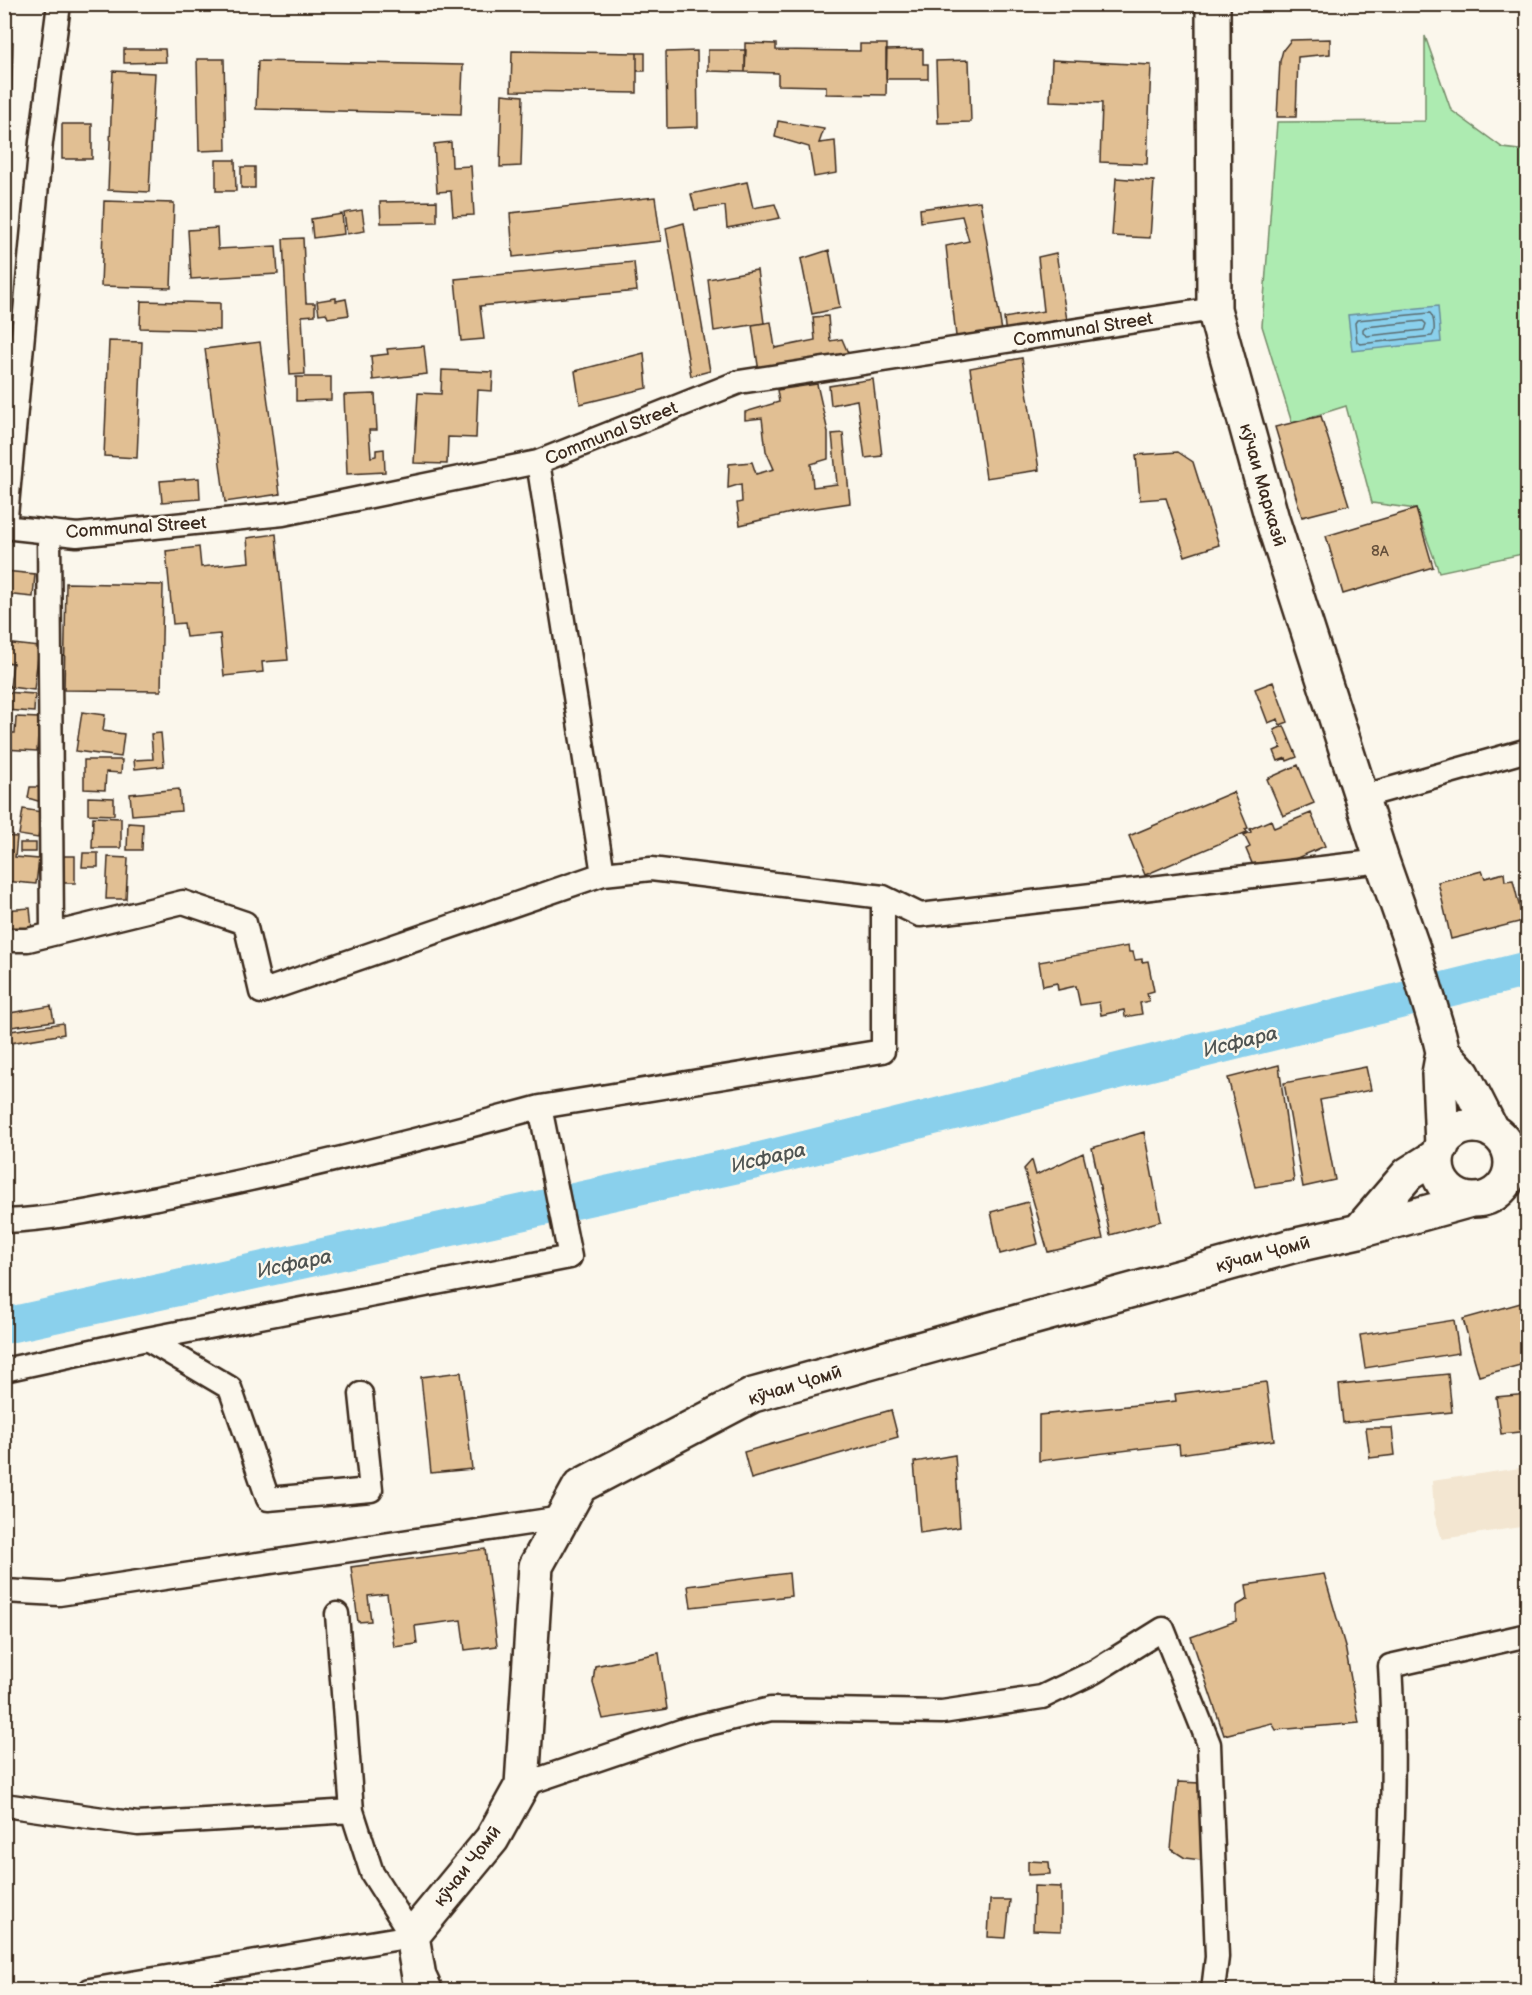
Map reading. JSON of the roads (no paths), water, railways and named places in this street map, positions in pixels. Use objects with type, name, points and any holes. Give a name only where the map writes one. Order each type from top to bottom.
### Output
[{"type":"main road","name":"кӯчаи Марказӣ","points":[[1213,4],[1214,309],[1272,519],[1361,797],[1413,949],[1441,1043]]},
{"type":"main road","points":[[1441,1043],[1508,1138],[1511,1165],[1509,1176],[1504,1185],[1484,1197],[1454,1194],[1442,1181],[1438,1170],[1441,1043]]},
{"type":"main road","points":[[1359,1231],[1408,1174],[1440,1151],[1449,1137],[1458,1130],[1481,1127],[1508,1138]]},
{"type":"main road","name":"кӯчаи Ҷомӣ","points":[[412,1936],[492,1839],[522,1785],[536,1566],[580,1486],[753,1395],[1292,1246],[1359,1231],[1484,1197],[1527,1180]]},
{"type":"main road","points":[[412,1936],[419,1977],[425,1990]]},
{"type":"street","points":[[5,527],[41,142],[59,4]]},
{"type":"street","name":"Communal Street","points":[[5,527],[77,535],[283,514],[538,462],[739,382],[1214,309]]},
{"type":"street","points":[[538,462],[603,874]]},
{"type":"street","points":[[50,532],[52,934]]},
{"type":"street","points":[[1361,797],[1527,750]]},
{"type":"street","points":[[4,940],[28,940],[183,902],[245,923],[261,992],[603,874],[651,869],[883,897],[920,915],[1382,861]]},
{"type":"street","points":[[4,1221],[40,1220],[250,1181],[395,1146],[540,1107],[883,1051],[883,897]]},
{"type":"street","points":[[4,1370],[147,1339],[570,1257],[540,1107]]},
{"type":"street","points":[[147,1339],[230,1388],[268,1499],[371,1490],[361,1394]]},
{"type":"street","points":[[4,1591],[59,1594],[562,1518]]},
{"type":"street","points":[[90,1990],[412,1936],[372,1873],[352,1811],[337,1614]]},
{"type":"street","points":[[522,1785],[687,1729],[771,1709],[942,1712],[1042,1697],[1094,1672],[1163,1629],[1209,1744],[1217,1957],[1213,1990]]},
{"type":"street","points":[[1385,1990],[1392,1815],[1390,1666],[1527,1635]]},
{"type":"street","points":[[4,1805],[138,1824],[352,1811]]},
{"type":"water","points":[[1438,306],[1441,342],[1352,351],[1348,315]]},
{"type":"waterway","name":"Исфара","points":[[4,1326],[752,1162],[1528,969]]}]
